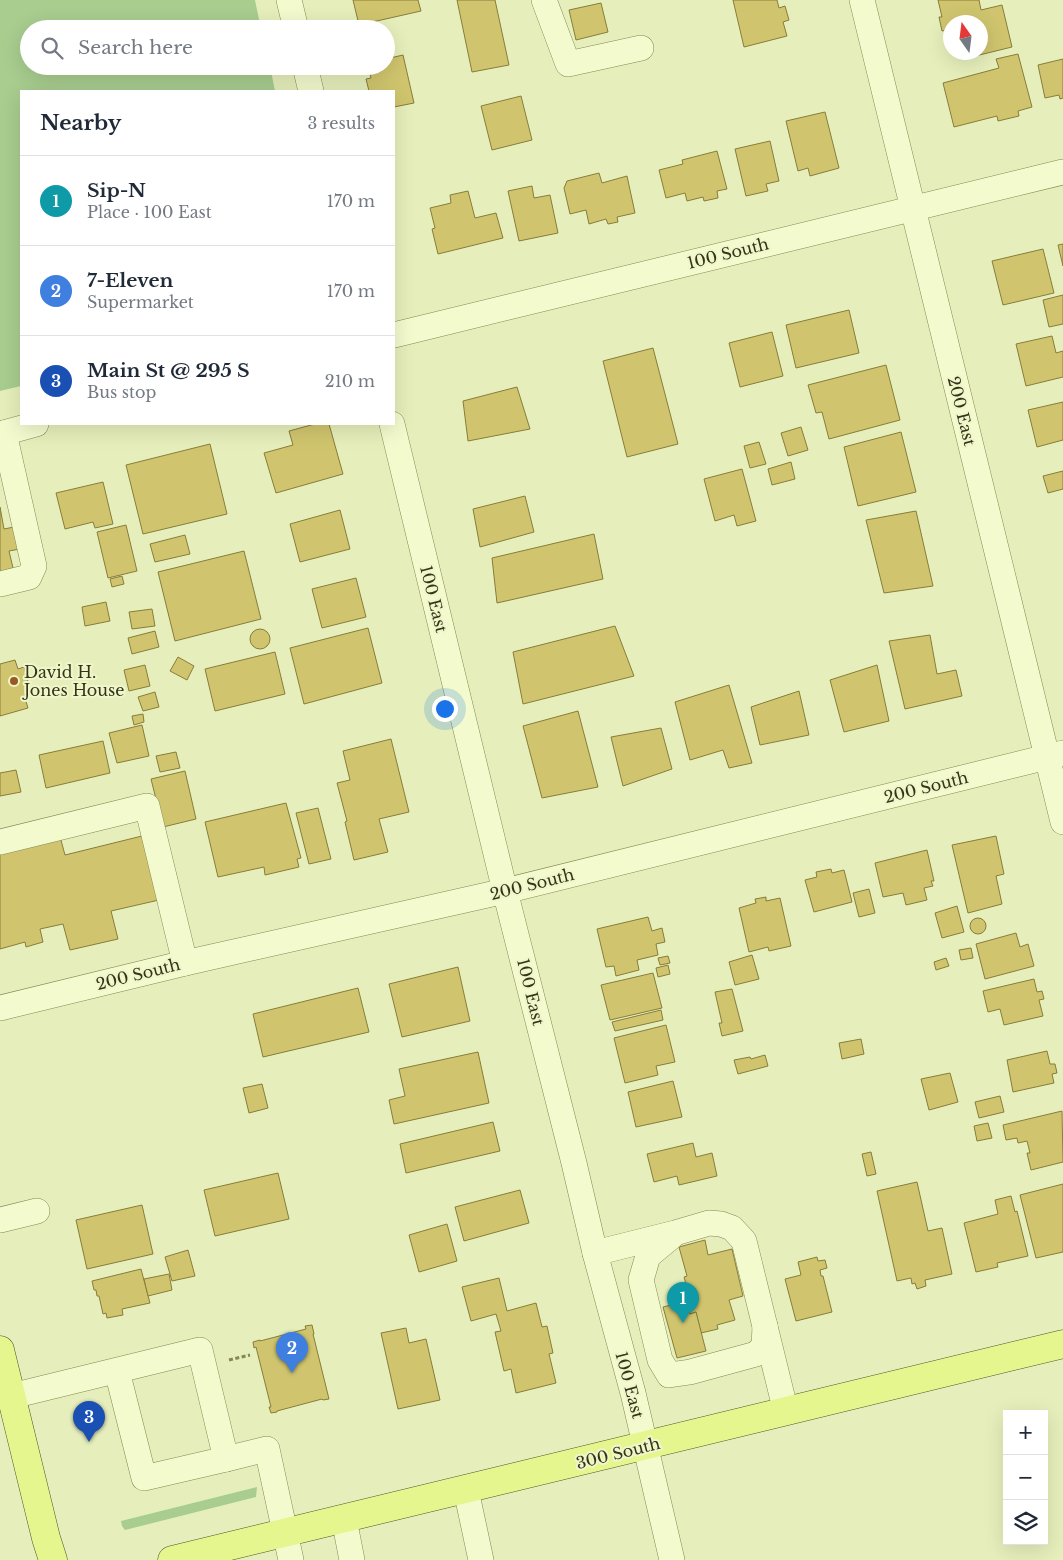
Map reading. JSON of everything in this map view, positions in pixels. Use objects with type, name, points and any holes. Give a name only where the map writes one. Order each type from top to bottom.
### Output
[{"type":"main road","name":"300 South","points":[[172,1560],[1063,1344]]},
{"type":"main road","points":[[0,1350],[53,1560]]},
{"type":"street","points":[[289,0],[294,20]]},
{"type":"street","points":[[544,0],[568,64],[641,48]]},
{"type":"street","name":"200 East","points":[[862,0],[913,207],[1055,755],[1063,822]]},
{"type":"street","points":[[307,75],[311,90]]},
{"type":"street","name":"100 South","points":[[395,336],[913,207],[1063,172]]},
{"type":"street","points":[[0,602],[18,597],[23,592],[34,566],[2,433],[32,425]]},
{"type":"street","name":"100 East","points":[[392,425],[505,891],[595,1253],[646,1446],[672,1560]]},
{"type":"street","points":[[0,584],[28,577]]},
{"type":"street","name":"200 South","points":[[0,1008],[185,962],[505,891],[1055,755]]},
{"type":"street","points":[[0,842],[147,806],[185,962]]},
{"type":"street","points":[[0,1220],[37,1210]]},
{"type":"street","points":[[595,1253],[709,1223],[721,1224],[732,1228],[744,1241],[786,1412]]},
{"type":"street","points":[[675,1233],[648,1256],[641,1280],[660,1360],[669,1375],[690,1372],[756,1354],[764,1346],[765,1326]]},
{"type":"street","points":[[12,1396],[200,1350],[226,1459]]},
{"type":"street","points":[[118,1371],[144,1478],[267,1449],[291,1560]]},
{"type":"street","points":[[466,1490],[481,1560]]},
{"type":"street","points":[[344,1519],[352,1560]]},
{"type":"green space","points":[[0,0],[255,0],[259,20],[20,20],[20,75],[272,75],[275,90],[20,90],[20,386],[0,391]]},
{"type":"green space","points":[[257,1487],[256,1497],[125,1530],[122,1526],[121,1521]]},
{"type":"building","points":[[353,0],[418,0],[421,11],[381,20],[358,20]]},
{"type":"building","points":[[457,0],[495,0],[509,65],[472,72]]},
{"type":"building","points":[[733,0],[777,0],[779,8],[785,6],[789,20],[783,22],[787,36],[744,47]]},
{"type":"building","points":[[938,0],[979,0],[981,10],[1002,5],[1012,47],[988,53],[988,15],[943,15],[942,31],[939,17],[942,17]]},
{"type":"building","points":[[601,3],[608,32],[576,40],[569,10]]},
{"type":"building","points":[[1018,54],[1032,107],[1018,111],[1019,116],[998,121],[997,116],[954,127],[943,83],[999,68],[996,59]]},
{"type":"building","points":[[403,55],[414,103],[395,107],[395,90],[369,90],[366,79],[371,78],[370,75],[395,75],[395,57]]},
{"type":"building","points":[[1063,59],[1063,98],[1060,99],[1059,95],[1045,98],[1038,65]]},
{"type":"building","points":[[521,96],[532,140],[492,150],[481,106]]},
{"type":"building","points":[[825,112],[839,168],[810,176],[808,168],[798,171],[786,121]]},
{"type":"building","points":[[770,141],[779,181],[766,184],[768,191],[746,196],[735,149]]},
{"type":"building","points":[[717,151],[727,189],[717,191],[718,198],[704,201],[703,197],[687,201],[685,193],[666,198],[659,170],[683,164],[682,160]]},
{"type":"building","points":[[599,173],[602,183],[627,176],[635,213],[617,217],[618,222],[608,224],[606,219],[589,224],[586,210],[570,214],[564,188],[567,181]]},
{"type":"building","points":[[532,186],[534,198],[550,195],[558,233],[519,241],[508,191]]},
{"type":"building","points":[[468,191],[475,218],[496,213],[503,238],[438,254],[432,229],[435,228],[430,208],[451,203],[450,195]]},
{"type":"building","points":[[1063,244],[1063,266],[1058,245]]},
{"type":"building","points":[[1043,249],[1054,293],[1003,305],[992,261]]},
{"type":"building","points":[[1063,295],[1063,324],[1049,327],[1043,300]]},
{"type":"building","points":[[849,310],[859,353],[796,368],[786,325]]},
{"type":"building","points":[[772,332],[783,376],[740,387],[729,343]]},
{"type":"building","points":[[1052,336],[1056,353],[1063,351],[1063,377],[1026,386],[1016,344]]},
{"type":"building","points":[[653,348],[678,444],[627,457],[603,361]]},
{"type":"building","points":[[886,365],[900,420],[829,439],[822,412],[816,413],[808,385]]},
{"type":"building","points":[[517,387],[530,429],[468,441],[463,401]]},
{"type":"building","points":[[1063,402],[1063,440],[1037,447],[1028,410]]},
{"type":"building","points":[[311,425],[329,425],[343,474],[276,493],[264,453],[293,445],[289,431]]},
{"type":"building","points":[[801,427],[808,450],[788,456],[781,433]]},
{"type":"building","points":[[901,432],[916,492],[858,506],[844,447]]},
{"type":"building","points":[[759,442],[766,464],[750,468],[744,446]]},
{"type":"building","points":[[210,444],[227,514],[143,534],[126,465]]},
{"type":"building","points":[[791,462],[795,479],[772,485],[768,469]]},
{"type":"building","points":[[742,469],[756,521],[737,526],[734,515],[715,521],[704,479]]},
{"type":"building","points":[[1063,471],[1063,489],[1048,493],[1043,476]]},
{"type":"building","points":[[103,482],[113,524],[95,528],[93,522],[65,529],[56,493]]},
{"type":"building","points":[[525,496],[534,532],[480,547],[473,509]]},
{"type":"building","points":[[0,507],[4,529],[14,527],[20,549],[9,551],[13,568],[0,572]]},
{"type":"building","points":[[340,510],[350,549],[300,562],[290,524]]},
{"type":"building","points":[[916,511],[933,586],[884,593],[866,520]]},
{"type":"building","points":[[126,525],[137,571],[108,578],[97,532]]},
{"type":"building","points":[[594,534],[603,579],[497,603],[492,558]]},
{"type":"building","points":[[185,535],[190,554],[155,562],[150,544]]},
{"type":"building","points":[[244,551],[261,619],[175,641],[158,572]]},
{"type":"building","points":[[122,576],[124,584],[112,587],[110,579]]},
{"type":"building","points":[[356,578],[366,617],[322,628],[312,589]]},
{"type":"building","points":[[106,602],[110,621],[85,626],[82,607]]},
{"type":"building","points":[[152,609],[155,626],[132,629],[129,612]]},
{"type":"building","points":[[615,626],[634,676],[523,704],[513,652]]},
{"type":"building","points":[[368,628],[382,683],[304,704],[290,648]]},
{"type":"building","points":[[256,629],[264,629],[270,635],[270,643],[264,649],[256,649],[250,643],[250,635]]},
{"type":"building","points":[[155,631],[159,647],[132,654],[128,638]]},
{"type":"building","points":[[930,635],[937,674],[956,670],[962,696],[905,709],[889,641]]},
{"type":"building","points":[[275,652],[285,694],[215,711],[205,669]]},
{"type":"building","points":[[178,657],[194,666],[187,680],[170,671]]},
{"type":"building","name":"David H. Jones House","points":[[15,660],[18,669],[24,667],[31,693],[24,695],[28,708],[0,716],[0,664]]},
{"type":"building","points":[[145,665],[150,686],[129,691],[124,670]]},
{"type":"building","points":[[877,665],[889,721],[844,732],[830,680]]},
{"type":"building","points":[[729,685],[752,763],[729,768],[723,750],[690,760],[675,702]]},
{"type":"building","points":[[799,691],[809,735],[760,745],[751,707]]},
{"type":"building","points":[[155,692],[159,707],[143,711],[138,697]]},
{"type":"building","points":[[578,711],[598,787],[542,798],[523,726]]},
{"type":"building","points":[[143,714],[144,722],[134,725],[132,716]]},
{"type":"building","points":[[142,725],[149,756],[117,763],[109,733]]},
{"type":"building","points":[[661,728],[672,769],[623,786],[611,737]]},
{"type":"building","points":[[391,739],[409,812],[379,819],[388,852],[354,860],[345,822],[347,821],[337,783],[350,780],[343,751]]},
{"type":"building","points":[[103,741],[110,773],[46,788],[39,755]]},
{"type":"building","points":[[176,752],[180,768],[160,772],[156,756]]},
{"type":"building","points":[[16,770],[21,792],[0,796],[0,773]]},
{"type":"building","points":[[185,771],[196,819],[163,827],[151,779]]},
{"type":"building","points":[[286,803],[301,858],[297,859],[299,867],[265,875],[264,867],[218,877],[205,822]]},
{"type":"building","points":[[318,808],[331,859],[309,864],[296,813]]},
{"type":"building","points":[[59,833],[65,855],[142,836],[159,900],[111,911],[118,939],[70,950],[63,924],[40,929],[43,942],[26,947],[25,942],[0,949],[0,851]]},
{"type":"building","points":[[996,836],[1004,874],[996,876],[1002,904],[968,913],[952,845]]},
{"type":"building","points":[[927,850],[934,881],[931,881],[933,886],[924,888],[927,900],[906,905],[903,893],[883,897],[875,863]]},
{"type":"building","points":[[831,869],[832,873],[844,870],[852,902],[814,912],[805,880],[817,877],[816,872]]},
{"type":"building","points":[[869,889],[875,913],[859,917],[853,893]]},
{"type":"building","points":[[766,897],[766,901],[780,898],[791,946],[769,951],[768,947],[749,952],[739,908],[756,903],[755,899]]},
{"type":"building","points":[[957,906],[964,932],[942,938],[935,913]]},
{"type":"building","points":[[648,917],[652,931],[662,928],[665,942],[656,944],[658,955],[637,960],[639,970],[616,976],[614,966],[606,967],[597,929]]},
{"type":"building","points":[[975,918],[981,918],[986,923],[984,932],[975,934],[970,929],[970,923]]},
{"type":"building","points":[[1016,933],[1020,947],[1028,944],[1034,966],[985,979],[976,944]]},
{"type":"building","points":[[971,948],[973,958],[961,960],[959,950]]},
{"type":"building","points":[[752,955],[759,979],[735,985],[729,962]]},
{"type":"building","points":[[668,956],[670,963],[660,965],[658,958]]},
{"type":"building","points":[[946,958],[949,966],[936,970],[934,962]]},
{"type":"building","points":[[668,965],[670,974],[658,977],[656,968]]},
{"type":"building","points":[[458,967],[470,1021],[402,1037],[389,984]]},
{"type":"building","points":[[653,973],[662,1008],[610,1020],[601,985]]},
{"type":"building","points":[[1034,979],[1037,992],[1042,991],[1044,999],[1039,1000],[1043,1016],[1004,1025],[1000,1009],[988,1012],[983,991]]},
{"type":"building","points":[[358,988],[369,1032],[263,1057],[253,1014]]},
{"type":"building","points":[[732,989],[743,1031],[722,1036],[719,1023],[722,1023],[715,992]]},
{"type":"building","points":[[661,1010],[663,1020],[615,1031],[612,1022]]},
{"type":"building","points":[[666,1025],[675,1062],[656,1066],[658,1075],[625,1083],[614,1038]]},
{"type":"building","points":[[861,1039],[864,1054],[842,1059],[839,1043]]},
{"type":"building","points":[[1047,1051],[1050,1064],[1055,1064],[1057,1073],[1052,1074],[1054,1083],[1013,1092],[1007,1060]]},
{"type":"building","points":[[478,1052],[489,1103],[394,1124],[389,1100],[405,1096],[399,1069]]},
{"type":"building","points":[[765,1055],[768,1066],[738,1074],[734,1060],[750,1057],[751,1059]]},
{"type":"building","points":[[950,1073],[958,1102],[929,1110],[921,1079]]},
{"type":"building","points":[[673,1081],[682,1117],[636,1127],[628,1092]]},
{"type":"building","points":[[262,1084],[268,1108],[249,1113],[243,1088]]},
{"type":"building","points":[[1000,1096],[1004,1112],[979,1118],[975,1102]]},
{"type":"building","points":[[1062,1111],[1063,1162],[1031,1170],[1027,1153],[1030,1153],[1027,1141],[1018,1143],[1017,1138],[1006,1140],[1003,1125]]},
{"type":"building","points":[[493,1122],[500,1151],[406,1173],[400,1144]]},
{"type":"building","points":[[988,1123],[992,1138],[977,1141],[974,1126]]},
{"type":"building","points":[[693,1143],[696,1157],[712,1153],[717,1176],[679,1185],[677,1176],[654,1182],[647,1154]]},
{"type":"building","points":[[871,1152],[876,1174],[867,1176],[862,1154]]},
{"type":"building","points":[[278,1173],[289,1219],[215,1236],[204,1190]]},
{"type":"building","points":[[917,1182],[928,1231],[942,1228],[952,1274],[925,1280],[926,1286],[917,1289],[915,1283],[912,1284],[911,1278],[897,1281],[877,1191]]},
{"type":"building","points":[[1063,1184],[1063,1252],[1036,1258],[1020,1195]]},
{"type":"building","points":[[520,1190],[529,1223],[464,1241],[455,1207]]},
{"type":"building","points":[[1011,1196],[1015,1212],[1017,1211],[1028,1256],[997,1263],[998,1267],[976,1272],[964,1223],[998,1214],[995,1200]]},
{"type":"building","points":[[142,1205],[153,1254],[87,1269],[76,1220]]},
{"type":"building","points":[[447,1224],[457,1261],[419,1272],[409,1235]]},
{"type":"building","points":[[705,1240],[708,1255],[732,1249],[743,1296],[729,1300],[735,1320],[717,1325],[718,1329],[701,1333],[696,1312],[690,1314],[685,1291],[688,1291],[684,1277],[687,1276],[679,1247]]},
{"type":"building","points":[[188,1250],[195,1276],[172,1281],[165,1257]]},
{"type":"building","points":[[817,1257],[818,1261],[825,1260],[827,1268],[820,1270],[832,1312],[796,1321],[785,1279],[801,1275],[798,1262]]},
{"type":"building","points":[[141,1269],[150,1303],[122,1309],[123,1315],[107,1318],[106,1313],[103,1314],[99,1296],[97,1296],[96,1290],[94,1290],[92,1281]]},
{"type":"building","points":[[169,1274],[172,1290],[148,1296],[144,1279]]},
{"type":"building","points":[[499,1278],[507,1311],[536,1303],[542,1327],[547,1326],[553,1353],[549,1354],[556,1383],[516,1393],[511,1369],[504,1371],[495,1332],[501,1331],[496,1314],[471,1321],[462,1287]]},
{"type":"building","points":[[687,1301],[690,1314],[696,1312],[706,1351],[677,1358],[663,1307]]},
{"type":"building","points":[[312,1325],[329,1399],[322,1399],[271,1413],[256,1347],[254,1348],[253,1342],[306,1329],[305,1326]]},
{"type":"building","points":[[406,1328],[409,1343],[426,1339],[440,1400],[398,1409],[381,1333]]},
{"type":"place","name":"David H. Jones House","points":[[14,681]]},
{"type":"place","name":"Sip-N","points":[[683,1323]]},
{"type":"place","name":"7-Eleven","points":[[292,1373]]},
{"type":"place","name":"Main St @ 295 S","points":[[89,1442]]}]
